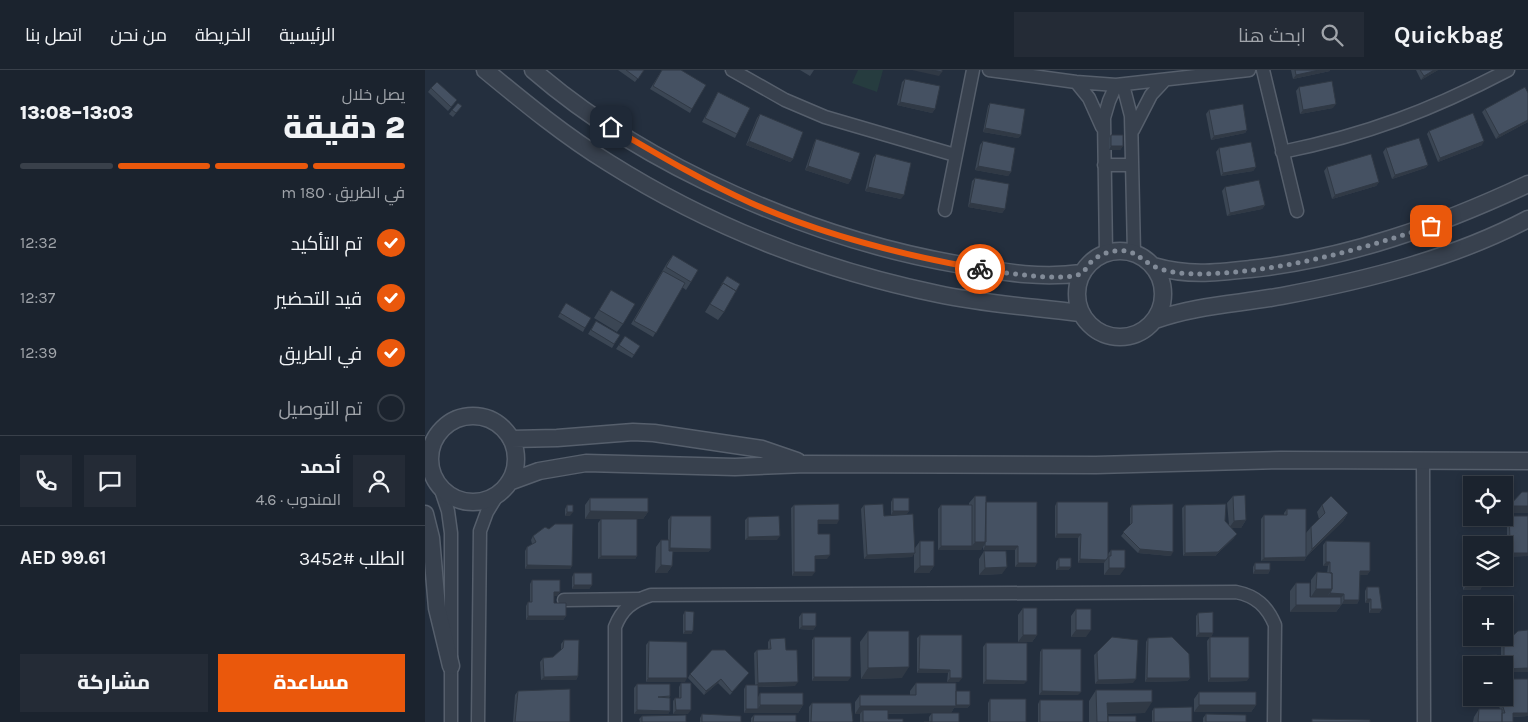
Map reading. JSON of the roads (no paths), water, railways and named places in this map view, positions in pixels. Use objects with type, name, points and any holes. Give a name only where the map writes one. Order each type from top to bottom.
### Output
[{"type":"street","points":[[485,70],[541,116],[608,163],[679,204],[734,229],[809,258],[869,277],[939,294],[1080,313]]},
{"type":"street","points":[[533,70],[611,127],[681,169],[752,203],[826,231],[910,255],[1009,274],[1041,276],[1082,273]]},
{"type":"street","points":[[732,70],[746,73],[785,100],[825,117],[955,155]]},
{"type":"street","points":[[945,210],[973,70]]},
{"type":"street","points":[[989,70],[1076,82],[1120,85],[1249,70]]},
{"type":"street","points":[[1263,70],[1297,211]]},
{"type":"street","points":[[1282,152],[1328,143],[1373,130],[1447,101],[1493,73],[1507,70]]},
{"type":"street","points":[[1132,132],[1151,95],[1165,80]]},
{"type":"street","points":[[1076,82],[1089,98],[1099,116],[1104,135]]},
{"type":"street","points":[[1106,253],[1104,118],[1109,101],[1120,85]]},
{"type":"street","points":[[1120,85],[1130,108],[1134,253]]},
{"type":"street","points":[[1104,165],[1132,165]]},
{"type":"street","points":[[1528,184],[1484,205],[1431,226],[1325,257],[1272,267],[1197,274],[1175,272],[1153,266],[1134,253],[1125,251],[1106,253],[1096,257],[1082,273],[1077,286],[1077,300],[1080,313],[1095,329],[1116,337],[1137,333],[1155,320],[1197,307],[1279,297],[1337,286],[1395,270],[1451,252],[1528,219]]},
{"type":"street","points":[[1153,266],[1163,287],[1163,298],[1155,320]]},
{"type":"street","points":[[451,722],[451,533],[448,511],[432,477],[429,461],[430,437],[449,423],[465,416],[483,417],[499,425],[511,439],[516,453],[515,468],[509,482],[498,494],[487,512],[480,538],[479,722]]},
{"type":"street","points":[[511,439],[557,438],[633,432],[654,433],[762,449],[806,464]]},
{"type":"street","points":[[509,482],[539,471],[586,463],[735,467],[806,464],[1096,465],[1281,460],[1528,461]]},
{"type":"street","points":[[1423,462],[1424,722]]},
{"type":"street","points":[[432,477],[452,497],[467,502],[483,501],[498,494]]},
{"type":"street","points":[[425,514],[431,538],[439,616],[451,666]]},
{"type":"street","points":[[615,722],[615,628],[620,616],[628,606],[639,599],[651,595],[1236,592],[1247,594],[1259,601],[1269,612],[1275,625],[1274,722]]},
{"type":"street","points":[[564,600],[639,599]]}]
